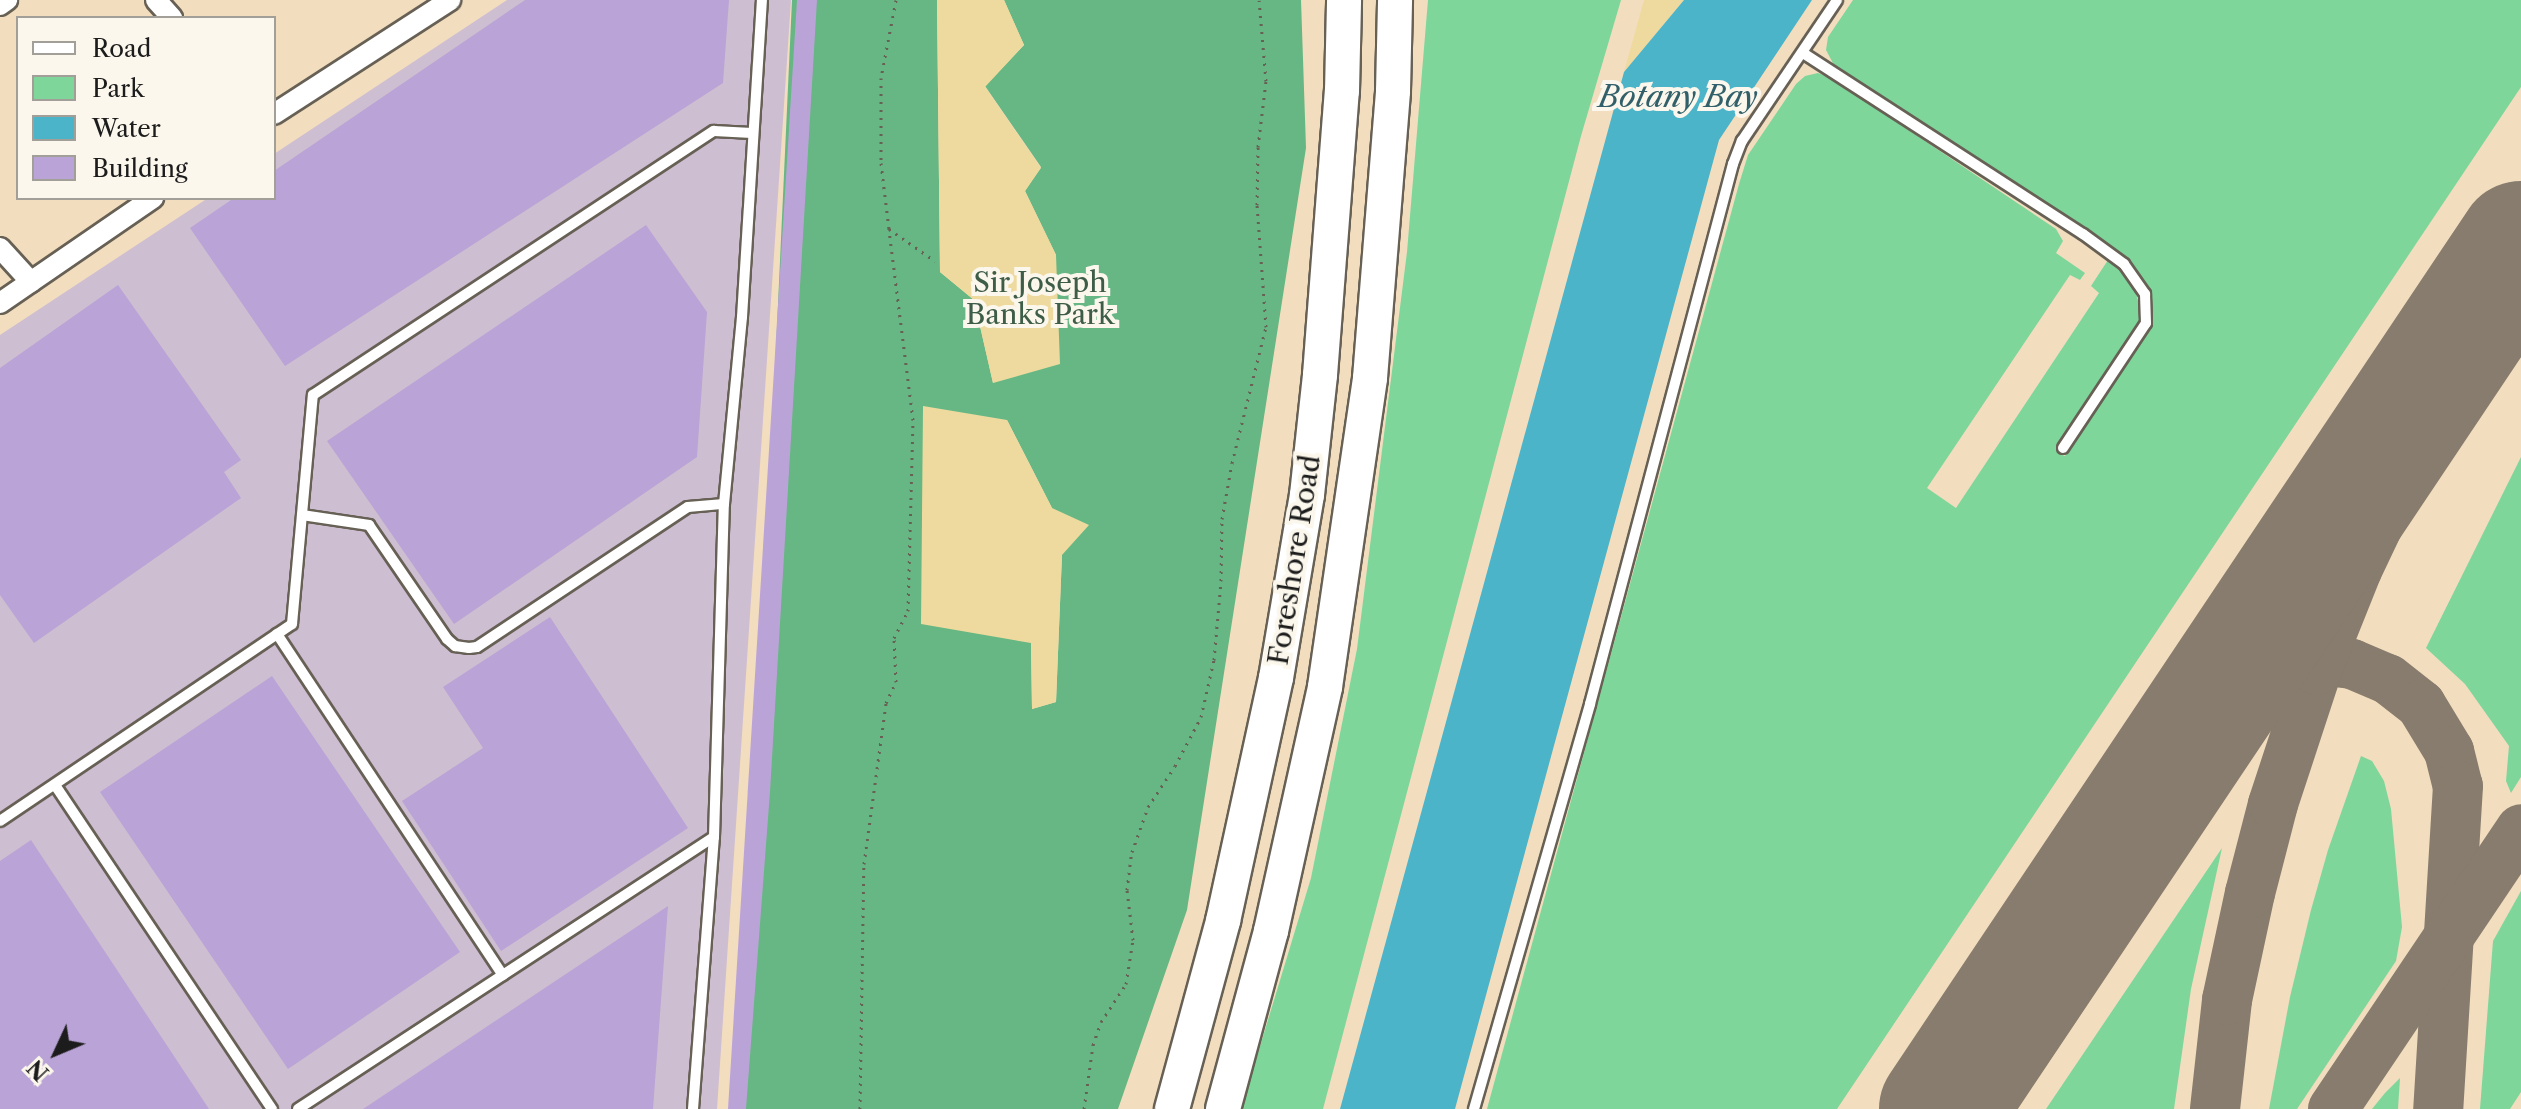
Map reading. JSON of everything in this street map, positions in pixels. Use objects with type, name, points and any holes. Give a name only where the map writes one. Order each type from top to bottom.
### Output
[{"type":"main road","name":"Foreshore Road","points":[[1172,1109],[1223,921],[1276,678],[1307,495],[1320,375],[1342,91],[1344,0]]},
{"type":"main road","name":"Foreshore Road","points":[[1223,1109],[1271,931],[1328,671],[1370,378],[1393,91],[1395,0]]},
{"type":"street","points":[[0,5],[7,0]]},
{"type":"street","points":[[156,0],[170,16]]},
{"type":"street","points":[[276,113],[450,0]]},
{"type":"street","points":[[0,303],[150,200]]},
{"type":"street","points":[[0,248],[31,282]]},
{"type":"lane","points":[[693,1109],[714,837],[724,504],[743,312],[762,0]]},
{"type":"lane","points":[[1474,1109],[1586,718],[1733,164],[1742,141],[1837,0]]},
{"type":"lane","points":[[1803,53],[2083,234],[2124,264],[2145,294],[2146,323],[2063,448]]},
{"type":"lane","points":[[0,821],[292,624],[313,395],[714,131],[752,133]]},
{"type":"lane","points":[[302,515],[369,525],[447,639],[455,646],[469,648],[477,647],[688,507],[724,504]]},
{"type":"lane","points":[[277,634],[503,975]]},
{"type":"lane","points":[[55,785],[272,1109]]},
{"type":"lane","points":[[298,1109],[714,837]]},
{"type":"path","points":[[860,1109],[864,864],[886,703],[896,682],[894,638],[908,611],[913,420],[881,163],[881,78],[896,0]]},
{"type":"path","points":[[1084,1109],[1093,1045],[1101,1022],[1126,984],[1133,940],[1127,890],[1132,852],[1148,807],[1201,717],[1214,660],[1221,581],[1222,519],[1232,463],[1266,327],[1257,205],[1258,147],[1266,81],[1259,0]]},
{"type":"path","points":[[889,229],[935,261]]},
{"type":"shaded area","points":[[507,0],[791,0],[717,1109],[0,1109],[0,335],[205,200],[276,200],[276,153]]},
{"type":"green space","name":"Sir Joseph Banks Park","points":[[792,0],[937,0],[940,272],[974,300],[993,383],[1056,255],[1025,191],[1041,167],[985,86],[1024,45],[1004,0],[1301,0],[1306,148],[1187,910],[1118,1109],[741,1109]],"holes":[[[1007,420],[1052,508],[1062,554],[1056,702],[1032,709],[1031,644]]]},
{"type":"green space","points":[[1428,0],[1621,0],[1581,136],[1323,1109],[1241,1109],[1311,878],[1357,649],[1407,252]]},
{"type":"green space","points":[[1853,0],[2521,0],[2521,87],[1837,1109],[1487,1109],[1739,184],[1748,155],[1796,84],[1805,76],[1818,73],[1831,78],[2056,229],[2063,241],[2056,253],[2085,273],[2080,280],[2070,275],[1927,488],[1956,508],[2099,293],[2091,286],[2108,260],[2133,283],[2142,314],[2138,331],[2058,453],[2065,456],[2148,330],[2149,291],[2131,264],[1835,67],[1826,50],[1828,37]]},
{"type":"green space","points":[[2521,457],[2521,777],[2511,793],[2506,781],[2509,746],[2465,684],[2426,648]]},
{"type":"green space","points":[[2361,756],[2372,761],[2384,781],[2391,809],[2402,927],[2396,961],[2297,1109],[2269,1109],[2290,997],[2311,910]]},
{"type":"green space","points":[[2222,848],[2191,989],[2174,1109],[2046,1109]]},
{"type":"green space","points":[[2521,891],[2521,1092],[2510,1109],[2480,1109],[2493,941]]},
{"type":"green space","points":[[2400,1078],[2398,1109],[2372,1109],[2385,1093]]},
{"type":"sand","points":[[937,0],[1004,0],[1024,45],[985,87],[1041,168],[1025,191],[1056,255],[1060,364],[993,383],[974,300],[940,272]]},
{"type":"sand","points":[[1644,0],[1684,0],[1624,72]]},
{"type":"sand","points":[[923,406],[1007,420],[1052,508],[1089,525],[1062,555],[1056,702],[1032,709],[1031,643],[921,624]]},
{"type":"water","name":"Botany Bay","points":[[1684,0],[1812,0],[1719,140],[1455,1109],[1340,1109],[1624,72]]},
{"type":"building","points":[[525,0],[729,0],[723,83],[285,366],[190,228],[231,200],[276,200],[276,170]]},
{"type":"building","points":[[797,0],[817,0],[770,792],[746,1109],[728,1109]]},
{"type":"building","points":[[646,225],[707,312],[697,457],[454,624],[327,441]]},
{"type":"building","points":[[118,285],[241,460],[224,472],[241,498],[34,643],[0,595],[0,368]]},
{"type":"building","points":[[550,617],[688,828],[501,951],[402,801],[483,748],[443,687]]},
{"type":"building","points":[[272,676],[460,952],[288,1069],[100,792]]},
{"type":"building","points":[[31,840],[209,1109],[0,1109],[0,861]]},
{"type":"building","points":[[668,906],[653,1109],[363,1109]]},
{"type":"taxiway","points":[[2215,1109],[2227,1000],[2250,893],[2273,804],[2317,670],[2357,570],[2414,450],[2521,259]]},
{"type":"taxiway","points":[[2151,797],[2213,703],[2233,685],[2266,667],[2309,659],[2352,664],[2388,679],[2421,705],[2449,751],[2458,786],[2438,1109]]},
{"type":"taxiway","points":[[2333,1109],[2521,829]]},
{"type":"runway","points":[[1942,1109],[2521,244]]}]
